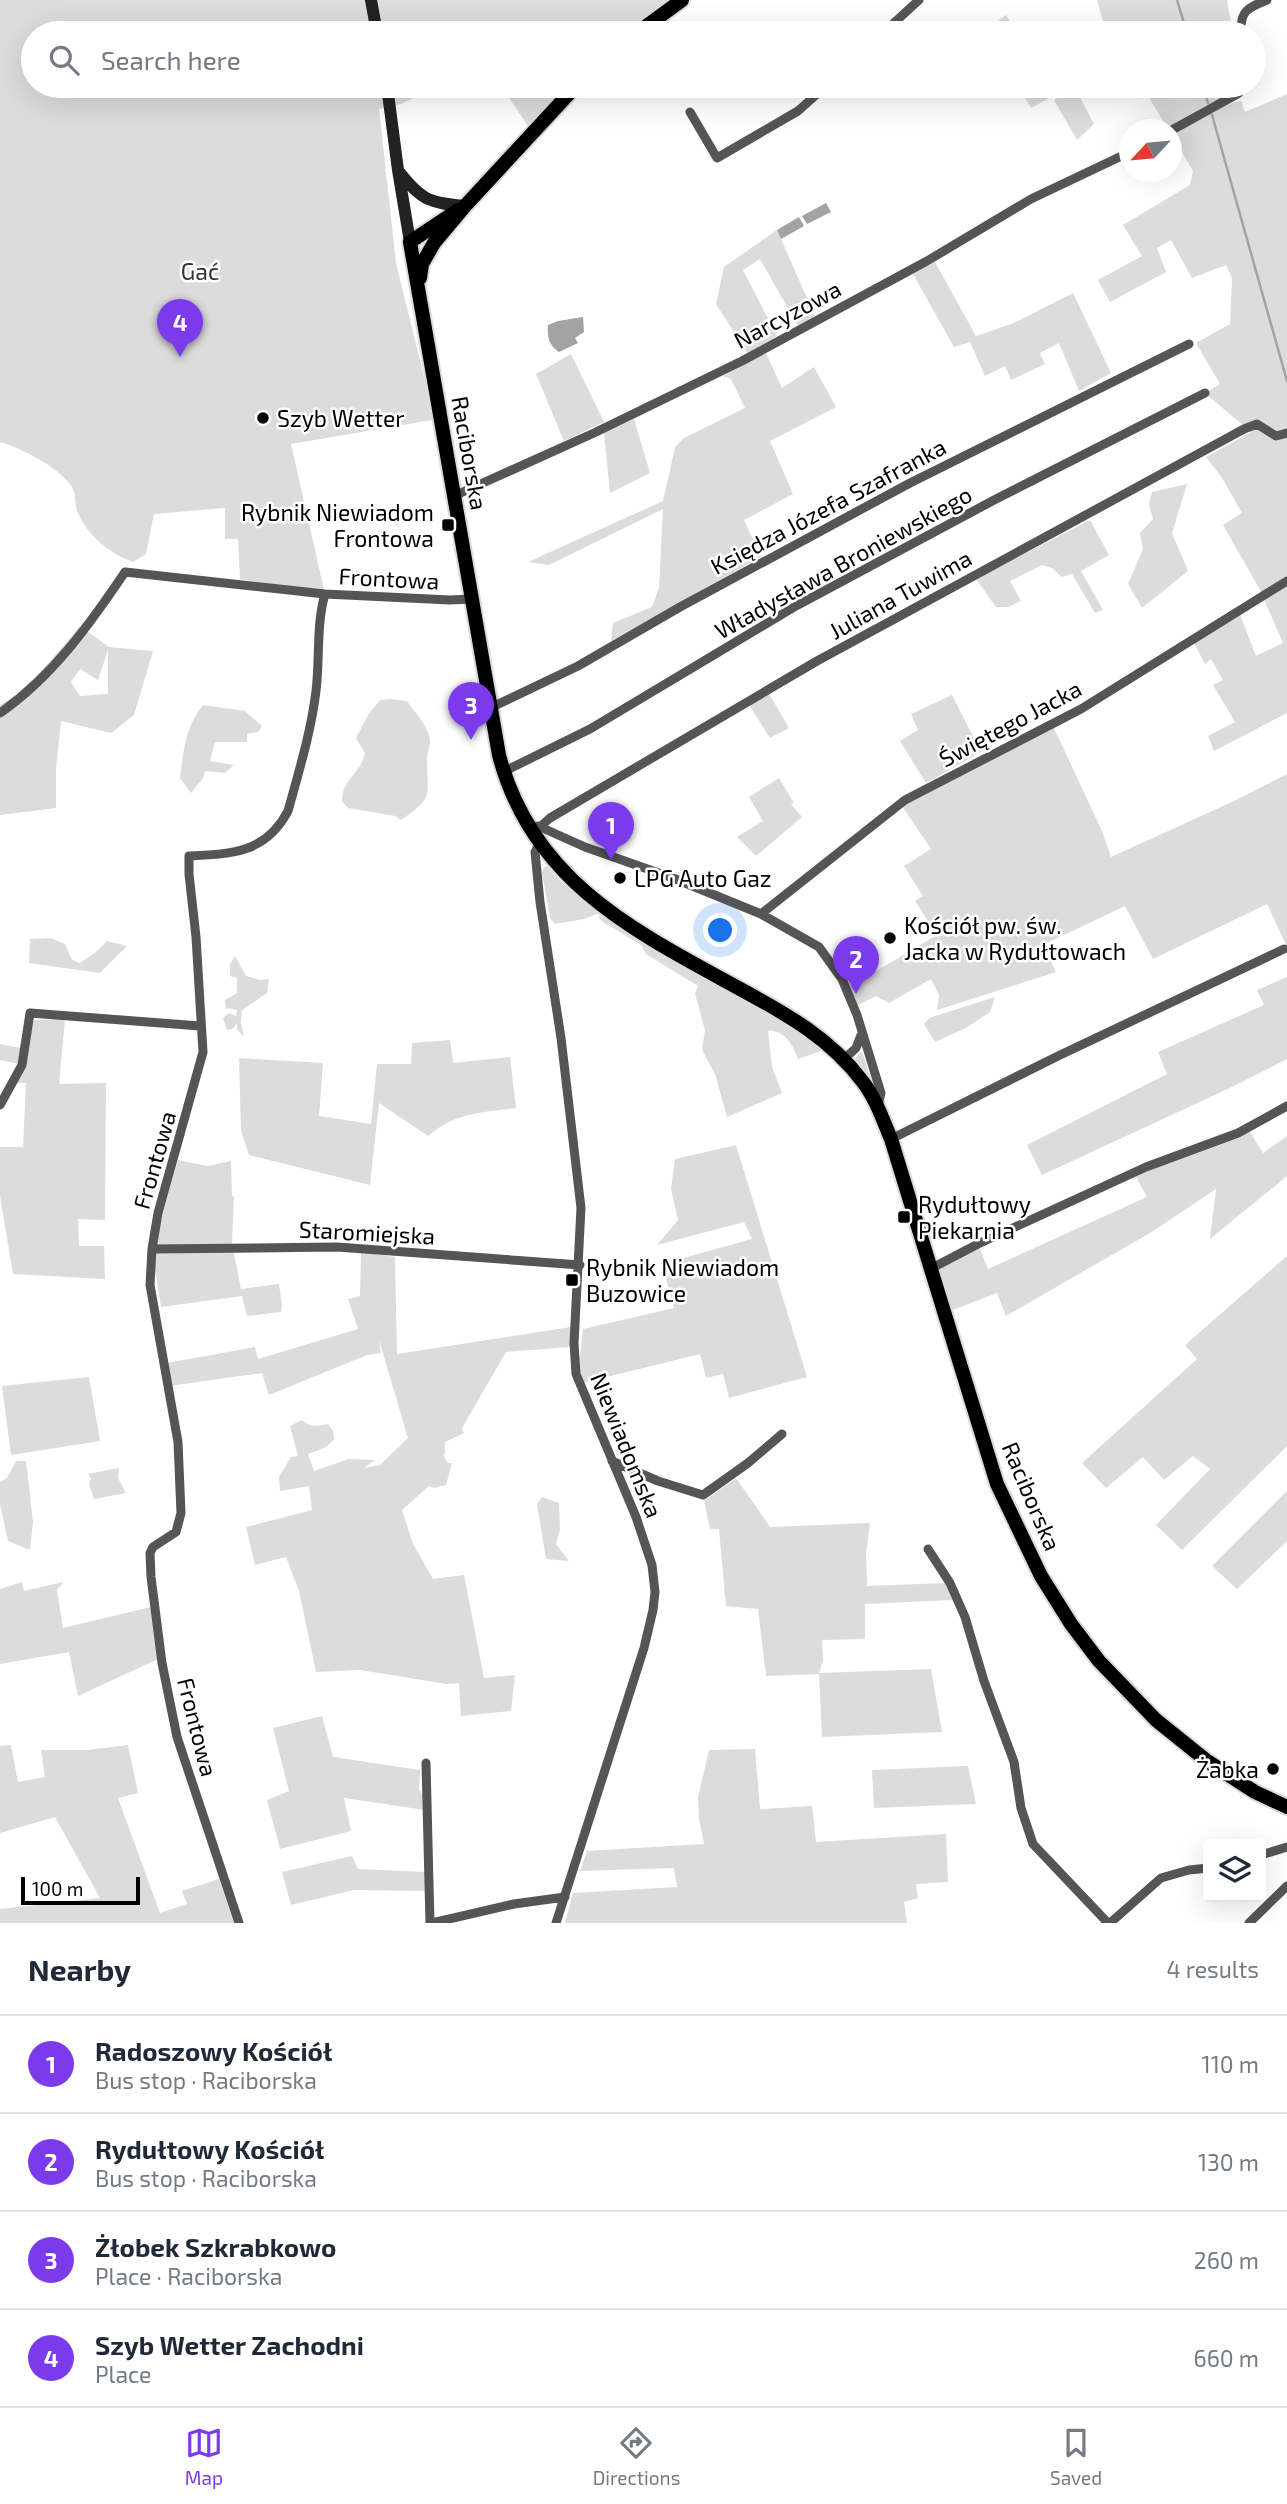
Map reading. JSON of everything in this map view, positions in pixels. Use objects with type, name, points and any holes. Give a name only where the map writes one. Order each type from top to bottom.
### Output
[{"type":"main road","points":[[371,0],[375,21]]},
{"type":"main road","points":[[653,21],[682,0]]},
{"type":"main road","name":"Raciborska","points":[[389,98],[398,170],[454,496],[467,600],[503,772],[533,825],[540,843],[564,874],[595,902],[646,937],[797,1021],[823,1039],[864,1083],[878,1107],[891,1139],[997,1483],[1041,1576],[1098,1661],[1167,1730],[1207,1761],[1255,1792],[1287,1807]]},
{"type":"main road","points":[[418,286],[422,264],[434,243],[565,98]]},
{"type":"main road","points":[[398,170],[412,189],[428,201],[466,206]]},
{"type":"main road","points":[[410,242],[423,231],[466,206]]},
{"type":"main road","points":[[410,242],[434,243]]},
{"type":"street","points":[[896,21],[919,0]]},
{"type":"street","points":[[1240,21],[1245,12],[1267,0]]},
{"type":"street","points":[[690,112],[717,158],[798,111],[813,98]]},
{"type":"street","points":[[1182,124],[1230,98]]},
{"type":"street","name":"Narcyzowa","points":[[454,496],[582,439],[742,361],[928,261],[1031,199],[1119,157]]},
{"type":"street","name":"Księdza Józefa Szafranka","points":[[490,708],[578,666],[680,607],[898,489],[1189,344]]},
{"type":"street","name":"Władysława Broniewskiego","points":[[503,772],[590,729],[796,606],[996,499],[1205,393]]},
{"type":"street","name":"Juliana Tuwima","points":[[533,825],[550,818],[817,661],[1244,429],[1257,424],[1276,436],[1287,433]]},
{"type":"street","points":[[0,713],[63,656],[125,572],[325,594]]},
{"type":"street","name":"Świętego Jacka","points":[[761,914],[905,800],[1081,709],[1287,581]]},
{"type":"street","name":"Frontowa","points":[[239,1923],[177,1737],[151,1577],[150,1553],[153,1547],[176,1532],[181,1513],[178,1442],[150,1285],[158,1213],[203,1052],[189,856],[241,851],[266,839],[288,811],[311,724],[320,652],[321,607],[325,594],[467,600]]},
{"type":"street","name":"Raciborska","points":[[533,825],[761,914],[819,947],[842,979],[862,1033],[881,1093],[878,1107]]},
{"type":"street","name":"Niewiadomska","points":[[540,843],[535,852],[538,888],[561,1038],[581,1208],[574,1343],[576,1374],[636,1517],[652,1565],[655,1592],[644,1648],[556,1923]]},
{"type":"street","points":[[891,1139],[1284,949]]},
{"type":"street","points":[[0,1105],[22,1065],[30,1013],[200,1026]]},
{"type":"street","points":[[844,1059],[856,1048],[862,1033]]},
{"type":"street","points":[[932,1269],[978,1244],[1146,1167],[1238,1133],[1287,1106]]},
{"type":"street","name":"Staromiejska","points":[[152,1249],[337,1247],[580,1265]]},
{"type":"street","points":[[612,1461],[658,1481],[703,1495],[782,1434]]},
{"type":"street","points":[[928,1549],[950,1583],[965,1617],[984,1681],[1014,1762],[1021,1808],[1033,1844],[1109,1923],[1161,1878],[1203,1869]]},
{"type":"street","points":[[426,1763],[431,1923],[514,1904],[565,1897]]},
{"type":"street","points":[[1266,1853],[1287,1847]]},
{"type":"street","points":[[1249,1923],[1287,1886]]},
{"type":"green space","name":"Gać","points":[[0,0],[674,0],[644,21],[21,21],[21,98],[414,98],[379,109],[396,263],[432,420],[291,444],[325,594],[240,579],[238,539],[225,539],[225,508],[154,514],[146,554],[133,562],[124,558],[100,542],[86,528],[77,511],[75,495],[68,481],[30,454],[0,442]]},
{"type":"green space","points":[[1097,0],[1227,0],[1231,21],[1103,21]]},
{"type":"green space","points":[[1006,15],[1010,21],[997,21]]},
{"type":"green space","points":[[1287,94],[1287,713],[1214,751],[1208,736],[1235,722],[1213,685],[1223,680],[1211,659],[1205,664],[1194,643],[1239,612],[1256,656],[1283,643],[1259,588],[1223,525],[1242,513],[1222,478],[1206,457],[1251,432],[1205,393],[1220,384],[1196,343],[1230,324],[1232,278],[1226,265],[1192,278],[1171,240],[1157,248],[1166,272],[1110,302],[1098,280],[1142,256],[1123,225],[1190,185],[1193,171],[1182,152],[1182,122],[1219,106],[1241,101],[1245,112]]},
{"type":"green space","points":[[509,98],[555,98],[528,126]]},
{"type":"green space","points":[[1025,98],[1049,98],[1031,108]]},
{"type":"green space","points":[[1080,98],[1094,124],[1077,140],[1054,100]]},
{"type":"green space","points":[[1150,98],[1223,98],[1203,107],[1182,121],[1182,119],[1162,119]]},
{"type":"green space","points":[[777,230],[815,316],[798,326],[760,259],[743,270],[777,336],[748,354],[716,304],[724,267]]},
{"type":"green space","points":[[935,262],[976,336],[1014,323],[1073,293],[1111,373],[1079,391],[1059,343],[1040,353],[1045,364],[1011,380],[1005,366],[985,376],[970,342],[954,347],[913,274]]},
{"type":"green space","points":[[766,353],[782,388],[814,367],[836,407],[770,441],[793,494],[744,520],[761,557],[611,641],[613,623],[652,607],[659,588],[663,509],[549,565],[528,562],[663,501],[675,447],[684,438],[745,408],[731,379],[723,376]]},
{"type":"green space","points":[[571,354],[604,422],[564,441],[536,374]]},
{"type":"green space","points":[[634,419],[650,473],[610,493],[604,433]]},
{"type":"green space","points":[[1187,484],[1172,533],[1188,571],[1142,608],[1128,584],[1143,549],[1140,533],[1153,519],[1149,504],[1152,492]]},
{"type":"green space","points":[[1090,520],[1109,555],[1081,571],[1103,610],[1095,613],[1072,574],[1062,577],[1052,568],[1042,565],[1010,581],[1021,601],[1008,607],[996,607],[976,579]]},
{"type":"green space","points":[[80,626],[109,647],[153,651],[134,715],[111,733],[61,721],[56,769],[56,808],[0,815],[0,705],[32,680]],"holes":[[[108,650],[108,694],[80,696],[71,682],[80,669],[98,680]]]},
{"type":"green space","points":[[768,692],[789,728],[770,738],[748,703]]},
{"type":"green space","points":[[952,695],[981,752],[926,783],[900,741],[918,730],[911,714]]},
{"type":"green space","points":[[380,700],[407,701],[426,727],[430,739],[427,795],[419,806],[401,820],[395,816],[348,808],[342,801],[345,787],[365,753],[356,738],[368,715]]},
{"type":"green space","points":[[203,705],[245,711],[262,726],[258,732],[247,734],[247,742],[215,742],[210,761],[234,765],[225,773],[205,771],[191,793],[180,778],[181,767],[189,731]]},
{"type":"green space","points":[[1052,724],[1102,831],[1111,857],[1287,774],[1287,947],[1267,904],[1153,959],[1125,906],[1043,945],[1056,972],[937,1010],[939,995],[931,979],[889,1003],[876,996],[854,1007],[846,989],[937,935],[915,901],[923,896],[904,866],[931,849],[900,803]]},
{"type":"green space","points":[[779,778],[794,803],[791,804],[802,817],[756,856],[737,837],[763,821],[749,797]]},
{"type":"green space","points":[[547,866],[559,880],[599,913],[584,919],[555,924],[550,918],[542,873]]},
{"type":"green space","points":[[598,917],[782,1016],[823,1047],[821,1051],[798,1059],[791,1043],[783,1035],[768,1031],[772,1067],[782,1093],[727,1117],[715,1074],[702,1050],[705,1030],[695,994],[698,986],[646,954],[641,945],[603,922]]},
{"type":"green space","points":[[50,938],[65,944],[72,960],[80,963],[107,941],[127,946],[100,973],[29,963],[30,939]]},
{"type":"green space","points":[[235,956],[246,976],[260,980],[269,979],[267,993],[242,1010],[244,1037],[237,1029],[237,1023],[227,1030],[223,1018],[229,1013],[236,1016],[237,1010],[226,1010],[225,1000],[237,993],[237,978],[230,976],[230,964]]},
{"type":"green space","points":[[1287,977],[1287,1059],[1042,1175],[1027,1145],[1167,1074],[1158,1052],[1264,1005],[1257,990]]},
{"type":"green space","points":[[995,997],[990,1012],[966,1028],[935,1042],[924,1024],[929,1018]]},
{"type":"green space","points":[[65,1019],[59,1084],[106,1083],[105,1220],[78,1219],[79,1246],[104,1246],[105,1279],[13,1274],[0,1196],[0,1147],[23,1147],[26,1083],[17,1083],[34,1020]]},
{"type":"green space","points":[[450,1040],[453,1063],[510,1057],[516,1108],[459,1118],[428,1136],[379,1103],[370,1185],[249,1155],[241,1131],[239,1058],[323,1063],[319,1116],[371,1124],[377,1064],[411,1064],[412,1043]]},
{"type":"green space","points":[[0,1044],[21,1048],[19,1064],[0,1060]]},
{"type":"green space","points":[[862,1051],[872,1083],[853,1061]]},
{"type":"green space","points":[[1248,1129],[1263,1153],[1287,1136],[1287,1176],[1210,1239],[1216,1189],[1150,1233],[1006,1316],[997,1293],[945,1313],[932,1269],[978,1244],[988,1269],[1147,1197],[1134,1173]]},
{"type":"green space","points":[[736,1145],[807,1377],[729,1398],[723,1374],[706,1378],[700,1354],[582,1383],[579,1367],[583,1329],[674,1308],[662,1264],[752,1239],[744,1222],[657,1245],[678,1220],[671,1189],[675,1159]]},
{"type":"green space","points":[[178,1160],[207,1166],[231,1161],[234,1197],[232,1243],[241,1289],[279,1284],[281,1312],[247,1316],[242,1296],[161,1307],[155,1269],[158,1230]]},
{"type":"green space","points":[[361,1252],[395,1257],[397,1354],[571,1327],[570,1347],[506,1352],[462,1428],[464,1433],[445,1442],[443,1455],[448,1463],[452,1463],[446,1485],[434,1488],[429,1486],[402,1510],[413,1544],[433,1579],[464,1575],[484,1678],[515,1675],[511,1711],[461,1716],[459,1683],[447,1684],[360,1670],[316,1672],[299,1591],[286,1557],[255,1565],[246,1527],[312,1510],[309,1486],[280,1491],[279,1477],[291,1457],[298,1456],[290,1426],[302,1420],[317,1426],[328,1424],[333,1431],[334,1440],[324,1448],[308,1454],[314,1471],[349,1459],[375,1460],[364,1468],[380,1465],[408,1438],[379,1340],[381,1353],[367,1355],[269,1395],[262,1373],[170,1386],[167,1363],[255,1347],[258,1359],[358,1329],[348,1299],[360,1296]]},
{"type":"green space","points":[[1287,1256],[1287,1446],[1182,1550],[1156,1525],[1210,1469],[1193,1456],[1164,1480],[1143,1457],[1106,1488],[1082,1463],[1197,1359],[1185,1345]]},
{"type":"green space","points":[[89,1377],[100,1441],[11,1455],[2,1386]]},
{"type":"green space","points":[[16,1461],[26,1461],[33,1522],[30,1550],[8,1541],[0,1504],[0,1482],[7,1478]]},
{"type":"green space","points":[[119,1468],[118,1478],[126,1493],[94,1499],[88,1474]]},
{"type":"green space","points":[[736,1478],[770,1527],[870,1523],[866,1554],[867,1586],[946,1583],[953,1600],[865,1604],[865,1639],[822,1640],[823,1661],[819,1673],[931,1669],[942,1732],[822,1737],[819,1674],[766,1676],[758,1609],[726,1606],[719,1529],[710,1529],[704,1501]]},
{"type":"green space","points":[[1287,1491],[1287,1541],[1237,1589],[1212,1566]]},
{"type":"green space","points":[[542,1497],[559,1503],[560,1530],[556,1544],[569,1561],[546,1559],[537,1504]]},
{"type":"green space","points":[[22,1582],[24,1591],[63,1582],[57,1590],[63,1628],[151,1607],[158,1659],[78,1696],[69,1652],[0,1664],[0,1589]]},
{"type":"green space","points":[[322,1716],[333,1757],[420,1770],[419,1790],[424,1796],[425,1810],[344,1798],[351,1831],[280,1849],[267,1800],[289,1791],[273,1728]]},
{"type":"green space","points":[[11,1745],[18,1782],[45,1777],[41,1750],[88,1750],[128,1745],[138,1793],[118,1798],[160,1913],[187,1904],[182,1891],[219,1879],[234,1923],[0,1923],[0,1909],[100,1898],[55,1817],[0,1833],[0,1746]]},
{"type":"green space","points":[[755,1749],[760,1809],[812,1806],[816,1842],[946,1834],[948,1882],[916,1884],[918,1898],[904,1902],[907,1923],[565,1923],[573,1893],[677,1887],[674,1868],[580,1871],[587,1851],[704,1844],[698,1797],[709,1750]]},
{"type":"green space","points":[[968,1766],[976,1804],[874,1808],[872,1770]]},
{"type":"green space","points":[[352,1856],[358,1869],[426,1872],[427,1891],[354,1890],[291,1905],[282,1872]]},
{"type":"shaded area","points":[[826,203],[831,212],[807,224],[802,216]]},
{"type":"shaded area","points":[[799,217],[804,226],[781,239],[777,230]]},
{"type":"shaded area","points":[[583,317],[584,332],[575,338],[578,343],[559,352],[549,341],[548,325]]},
{"type":"waterway","points":[[1177,0],[1183,21]]},
{"type":"waterway","points":[[1207,98],[1208,103]]},
{"type":"waterway","points":[[1212,115],[1287,381]]},
{"type":"place","name":"Szyb Wetter Zachodni","points":[[180,357]]},
{"type":"place","name":"Szyb Wetter","points":[[263,418]]},
{"type":"place","name":"Rybnik Niewiadom Frontowa","points":[[448,525]]},
{"type":"place","name":"Żłobek Szkrabkowo","points":[[471,740]]},
{"type":"place","name":"Radoszowy Kościół","points":[[611,860]]},
{"type":"place","name":"LPG Auto Gaz","points":[[620,878]]},
{"type":"place","name":"Kościół pw. św. Jacka w Rydułtowach","points":[[890,938]]},
{"type":"place","name":"Rydułtowy Kościół","points":[[856,994]]},
{"type":"place","name":"Rydułtowy Piekarnia","points":[[904,1217]]},
{"type":"place","name":"Rybnik Niewiadom Buzowice","points":[[572,1280]]},
{"type":"place","name":"Żabka","points":[[1273,1769]]}]
